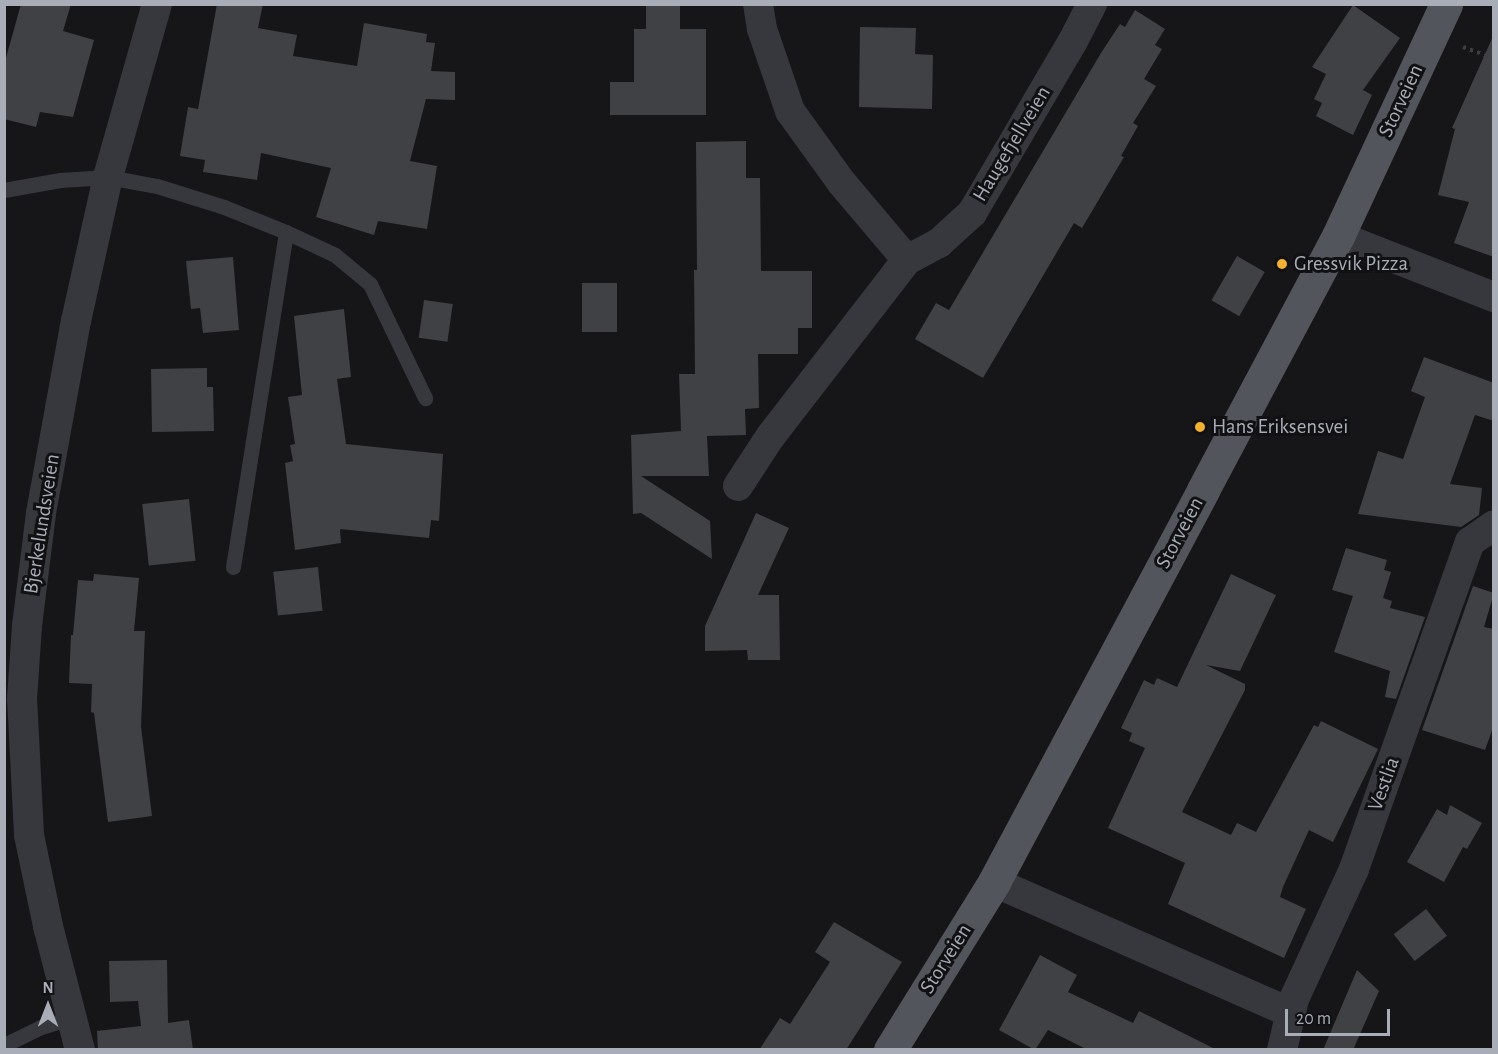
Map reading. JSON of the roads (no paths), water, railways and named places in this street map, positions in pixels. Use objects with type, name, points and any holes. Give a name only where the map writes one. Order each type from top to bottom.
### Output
[{"type":"main road","name":"Storveien","points":[[890,1050],[994,882],[1338,236],[1446,4]]},
{"type":"street","name":"Bjerkelundsveien","points":[[80,1050],[32,846],[15,796],[27,626],[41,513],[76,321],[108,177],[157,4]]},
{"type":"street","points":[[758,4],[762,29],[790,111],[842,183],[907,260]]},
{"type":"street","name":"Haugefjellveien","points":[[738,486],[770,437],[907,260],[939,243],[972,213],[1074,41],[1092,4]]},
{"type":"street","points":[[1338,236],[1494,297]]},
{"type":"street","name":"Vestlia","points":[[1282,1050],[1294,999],[1354,869],[1470,542],[1494,525]]},
{"type":"street","points":[[994,882],[1291,1013]]},
{"type":"lane","points":[[4,190],[60,180],[108,177],[157,186],[224,207],[286,231],[335,255],[370,284],[425,399]]},
{"type":"lane","points":[[233,567],[286,231]]},
{"type":"lane","points":[[4,1045],[41,1027],[71,1018]]},
{"type":"place","name":"Gressvik Pizza","points":[[1282,264]]},
{"type":"place","name":"Hans Eriksensvei","points":[[1200,427]]}]
